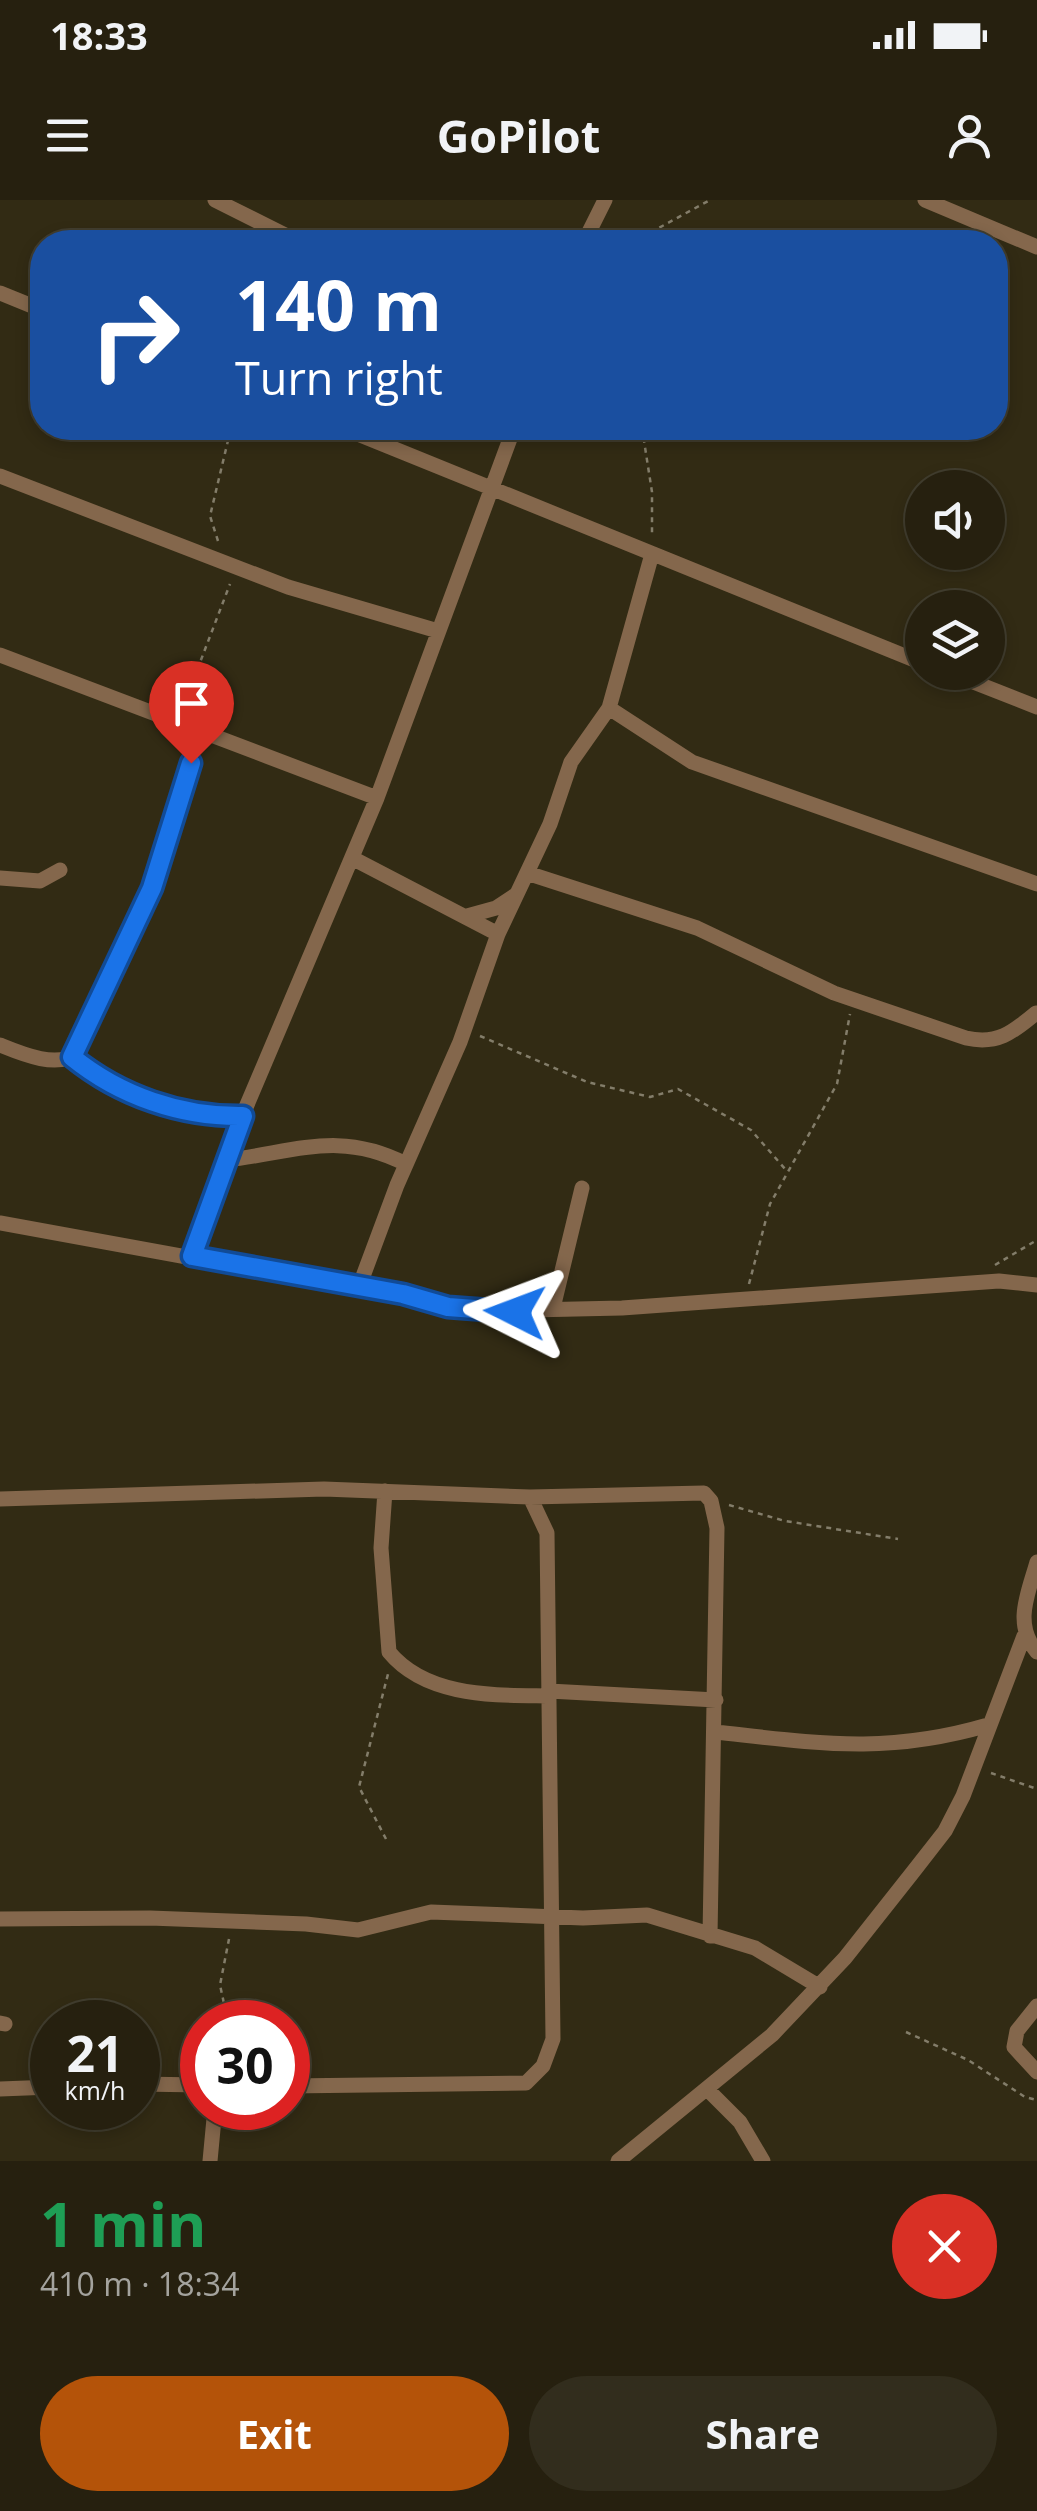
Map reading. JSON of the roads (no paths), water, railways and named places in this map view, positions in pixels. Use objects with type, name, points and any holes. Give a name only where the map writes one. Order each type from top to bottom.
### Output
[{"type":"street","points":[[215,200],[276,230]]},
{"type":"street","points":[[590,230],[605,200]]},
{"type":"street","points":[[925,200],[996,230]]},
{"type":"street","points":[[1008,235],[1037,247]]},
{"type":"street","points":[[0,293],[30,305]]},
{"type":"street","points":[[373,440],[905,656]]},
{"type":"street","points":[[192,1256],[243,1116],[377,798],[510,440]]},
{"type":"street","points":[[0,476],[234,566],[398,623],[438,632]]},
{"type":"street","points":[[359,1288],[406,1164],[465,1029],[498,934],[527,874],[571,762],[609,708],[652,554]]},
{"type":"street","points":[[0,655],[377,798]]},
{"type":"street","points":[[994,690],[1037,707]]},
{"type":"street","points":[[609,708],[692,762],[1037,884]]},
{"type":"street","points":[[72,1057],[152,888],[191,763],[196,730]]},
{"type":"street","points":[[352,858],[498,934]]},
{"type":"street","points":[[0,878],[40,880],[60,870]]},
{"type":"street","points":[[527,874],[696,928],[855,1000],[984,1042],[1002,1039],[1036,1011]]},
{"type":"street","points":[[466,916],[496,908],[517,894]]},
{"type":"street","points":[[0,1046],[49,1059],[72,1057],[110,1084],[180,1111],[243,1116]]},
{"type":"street","points":[[227,1160],[351,1143],[375,1148],[406,1164]]},
{"type":"street","points":[[553,1308],[582,1188]]},
{"type":"street","points":[[0,1222],[482,1311],[745,1300],[975,1283],[1037,1284]]},
{"type":"street","points":[[0,1499],[220,1490],[530,1497],[692,1492],[709,1499],[717,1528],[710,1936]]},
{"type":"street","points":[[385,1491],[382,1548],[389,1652],[397,1662],[448,1688],[472,1694],[716,1700]]},
{"type":"street","points":[[310,2086],[526,2083],[535,2078],[553,2039],[556,1957],[551,1914],[547,1533],[530,1497]]},
{"type":"street","points":[[618,2161],[772,2035],[820,1987],[945,1831],[1024,1636],[1022,1621],[1037,1562]]},
{"type":"street","points":[[1024,1636],[1037,1652]]},
{"type":"street","points":[[715,1732],[808,1744],[871,1746],[932,1742],[988,1725]]},
{"type":"street","points":[[0,1919],[150,1918],[358,1930],[431,1912],[583,1918],[647,1915],[755,1948],[820,1987]]},
{"type":"street","points":[[1037,2006],[1014,2038],[1014,2047],[1037,2072]]},
{"type":"street","points":[[0,2090],[30,2088]]},
{"type":"street","points":[[707,2089],[740,2122],[763,2161]]},
{"type":"street","points":[[210,2161],[214,2130]]}]
